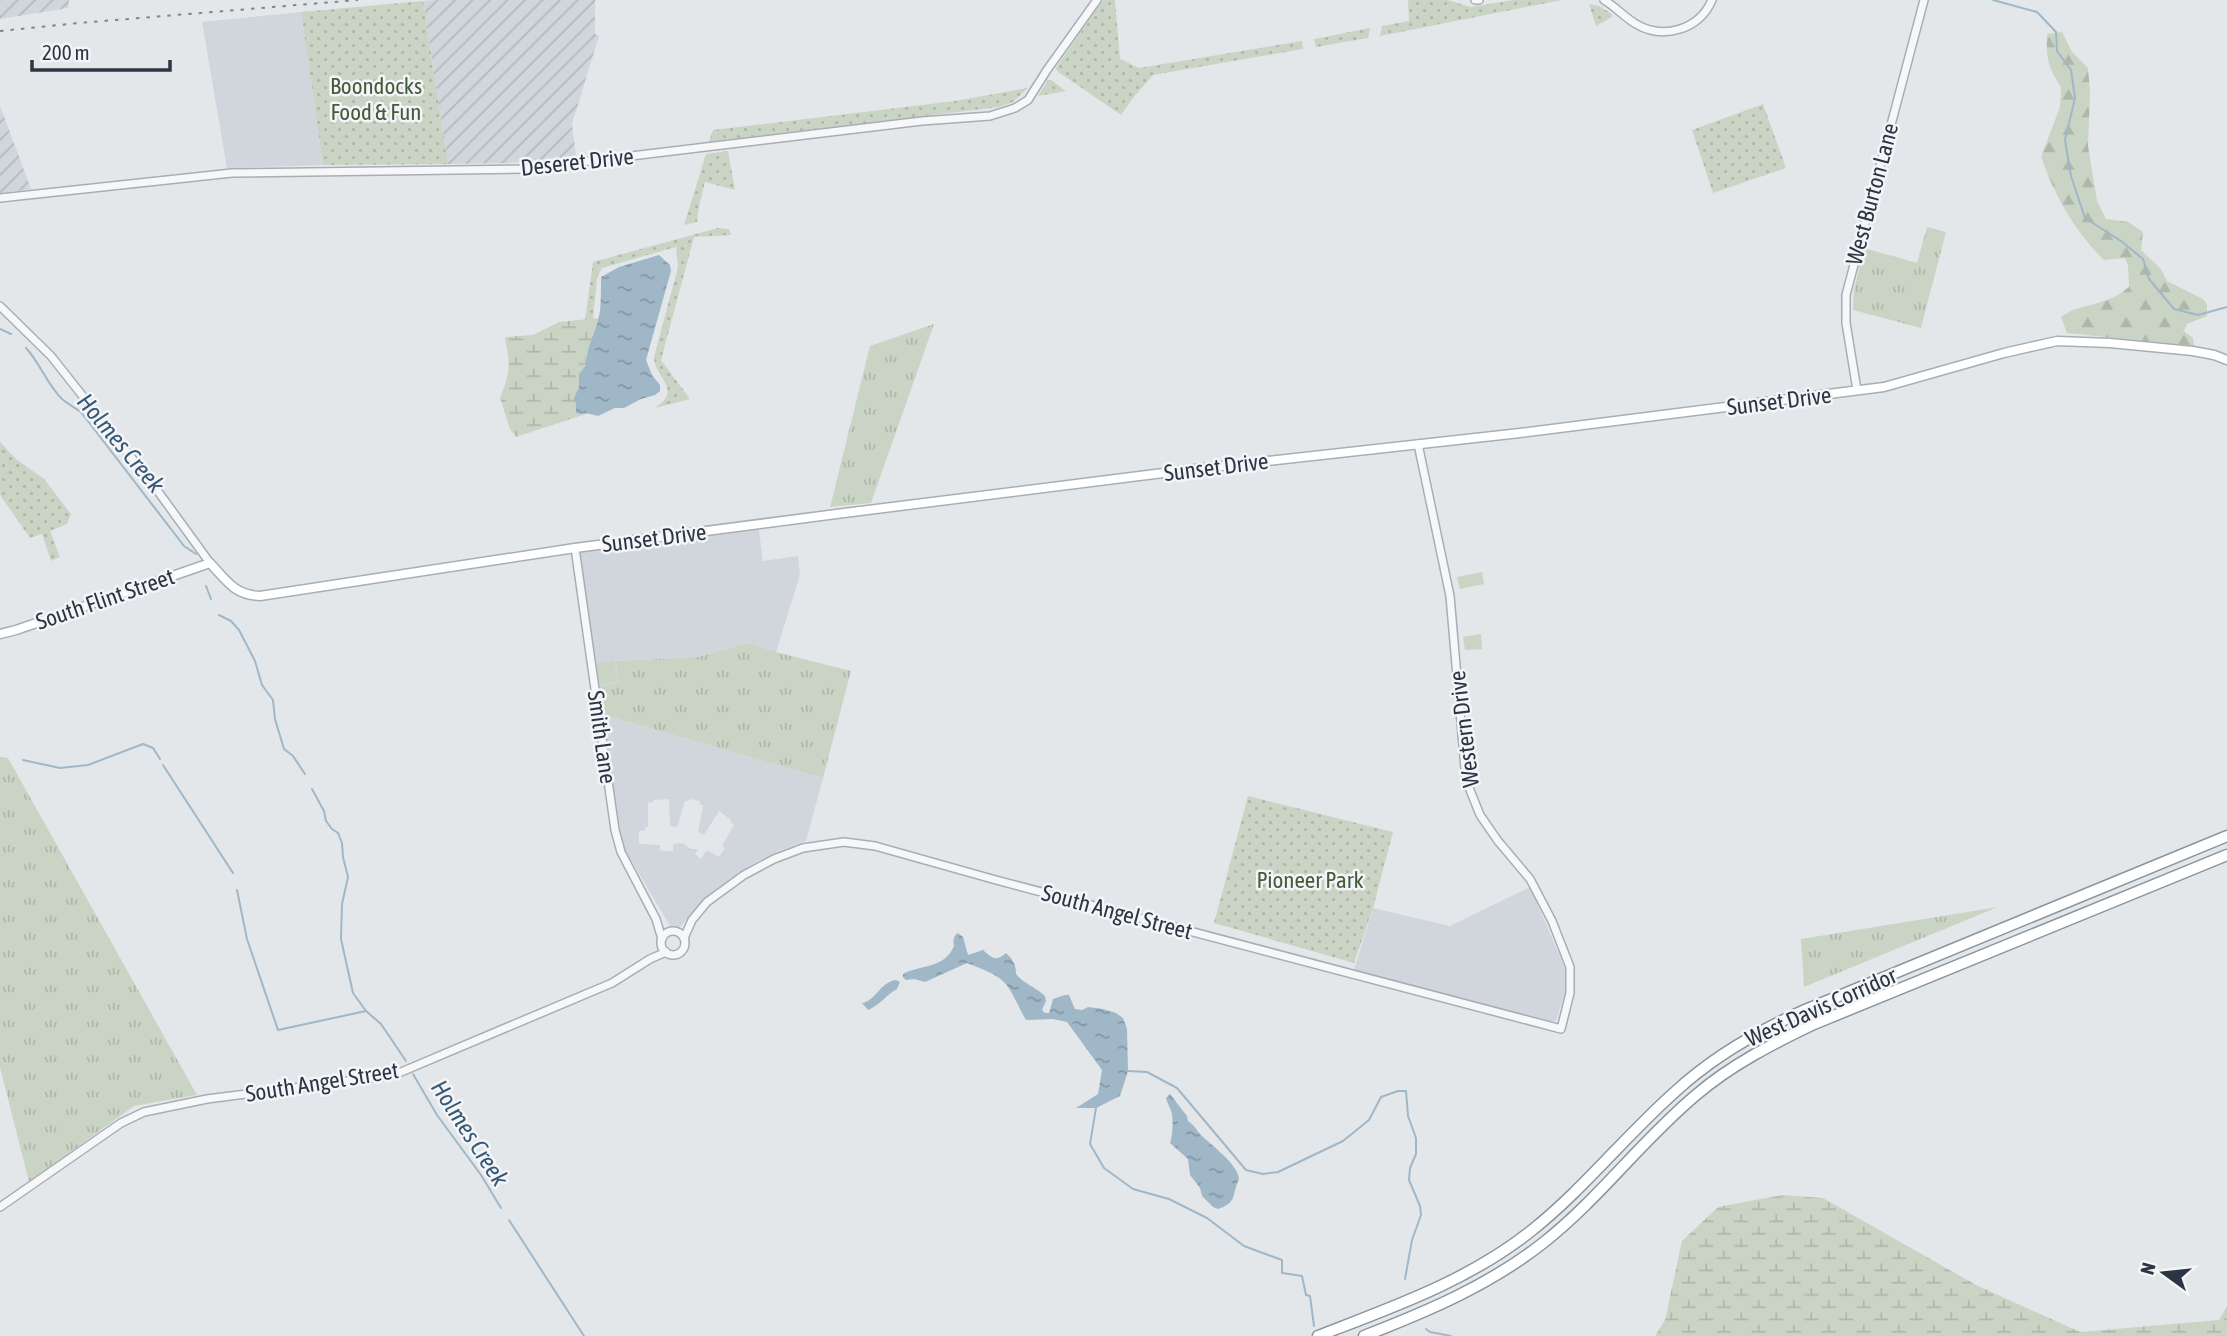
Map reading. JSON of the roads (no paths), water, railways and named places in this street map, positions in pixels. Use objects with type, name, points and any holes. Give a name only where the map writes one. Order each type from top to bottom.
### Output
[{"type":"highway","name":"West Davis Corridor","points":[[1318,1336],[1427,1293],[1457,1279],[1500,1253],[1555,1211],[1682,1086],[1714,1060],[1757,1033],[1805,1010],[2227,836]]},
{"type":"highway","name":"West Davis Corridor","points":[[1364,1336],[1459,1297],[1530,1253],[1581,1210],[1687,1102],[1759,1052],[1814,1024],[2227,855]]},
{"type":"main road","name":"Sunset Drive","points":[[210,563],[237,591],[248,596],[260,596],[575,548],[992,494],[1884,387],[2057,341],[2193,351],[2227,360]]},
{"type":"main road","name":"South Flint Street","points":[[0,634],[210,563]]},
{"type":"street","name":"Deseret Drive","points":[[0,198],[232,173],[523,169],[989,116],[1016,108],[1028,100],[1046,70],[1097,0]]},
{"type":"street","points":[[1604,0],[1635,23],[1659,32],[1672,32],[1695,22],[1704,14],[1712,0]]},
{"type":"street","name":"West Burton Lane","points":[[1857,390],[1846,323],[1846,295],[1924,0]]},
{"type":"street","points":[[0,306],[51,356],[157,490],[210,563]]},
{"type":"street","name":"Western Drive","points":[[1419,444],[1450,596],[1466,780],[1480,815],[1530,879],[1552,921],[1570,967],[1570,993],[1561,1029]]},
{"type":"street","name":"Smith Lane","points":[[575,548],[615,830],[621,852],[656,919],[661,940]]},
{"type":"street","name":"South Angel Street","points":[[684,938],[692,920],[707,902],[744,875],[774,859],[818,844],[844,842],[875,846],[1561,1029]]},
{"type":"street","name":"Smith Lane","points":[[656,919],[675,931]]},
{"type":"street","name":"South Angel Street","points":[[675,931],[692,920]]},
{"type":"street","points":[[675,931],[684,938],[684,948],[679,953],[672,954],[666,952],[661,940],[667,932],[675,931]]},
{"type":"street","name":"South Angel Street","points":[[650,959],[661,940]]},
{"type":"street","name":"South Angel Street","points":[[0,1206],[121,1123],[144,1112],[207,1098],[394,1075],[612,983],[666,952]]},
{"type":"water","points":[[659,255],[670,265],[671,271],[646,360],[660,385],[660,391],[624,408],[615,408],[598,416],[576,413],[576,403],[573,400],[579,387],[579,374],[586,365],[599,318],[601,277],[619,267]]},
{"type":"water","points":[[958,933],[963,937],[968,955],[983,950],[997,958],[1006,953],[1014,962],[1016,974],[1045,996],[1042,1010],[1045,1013],[1049,1013],[1053,999],[1069,995],[1075,1009],[1103,1009],[1123,1018],[1127,1029],[1128,1071],[1120,1096],[1096,1108],[1076,1108],[1098,1094],[1102,1070],[1067,1022],[1053,1019],[1026,1020],[1006,985],[991,973],[967,963],[925,982],[906,980],[903,977],[903,974],[944,959],[954,946]]},
{"type":"water","points":[[896,980],[900,982],[897,989],[876,1005],[868,1010],[862,1003],[871,999],[886,984]]},
{"type":"water","points":[[1170,1094],[1188,1121],[1225,1156],[1238,1174],[1239,1179],[1229,1204],[1218,1209],[1202,1196],[1200,1188],[1190,1175],[1188,1159],[1170,1143],[1172,1117],[1166,1098]]},
{"type":"waterway","points":[[1993,0],[2037,12],[2056,32],[2057,51],[2071,70],[2075,98],[2065,140],[2071,176],[2085,218],[2143,259],[2149,279],[2174,309],[2198,315],[2227,307]]},
{"type":"waterway","name":"Holmes Creek","points":[[0,329],[11,334]]},
{"type":"waterway","name":"Holmes Creek","points":[[26,348],[57,394],[81,412],[184,546],[196,554]]},
{"type":"waterway","name":"Holmes Creek","points":[[206,586],[211,599]]},
{"type":"waterway","name":"Holmes Creek","points":[[219,615],[231,621],[239,630],[255,661],[262,685],[273,700],[275,719],[284,749],[293,756],[305,774]]},
{"type":"waterway","points":[[23,760],[60,768],[88,765],[143,744],[153,748],[160,759]]},
{"type":"waterway","points":[[163,765],[233,873]]},
{"type":"waterway","name":"Holmes Creek","points":[[312,789],[324,811],[326,821],[338,833],[342,843],[348,877],[342,904],[341,939],[353,993],[366,1011],[381,1024],[406,1061]]},
{"type":"waterway","points":[[237,890],[247,939],[278,1030],[366,1011]]},
{"type":"waterway","points":[[1128,1071],[1147,1072],[1177,1088],[1246,1170],[1263,1174],[1278,1172],[1343,1141],[1369,1120],[1381,1097],[1406,1091],[1408,1116],[1416,1138],[1416,1154],[1410,1168],[1409,1180],[1421,1215],[1412,1240],[1405,1279]]},
{"type":"waterway","name":"Holmes Creek","points":[[413,1074],[437,1115],[481,1175],[501,1208]]},
{"type":"waterway","points":[[1096,1108],[1090,1144],[1104,1168],[1133,1189],[1169,1199],[1207,1218],[1244,1246],[1282,1260],[1282,1273],[1302,1276],[1306,1295],[1310,1296],[1314,1326]]},
{"type":"waterway","name":"Holmes Creek","points":[[509,1220],[584,1336]]},
{"type":"waterway","points":[[1426,1329],[1451,1336]]},
{"type":"railway","points":[[0,31],[358,0]]},
{"type":"park label","name":"Boondocks Food & Fun","points":[[376,99]]},
{"type":"park label","name":"Pioneer Park","points":[[1310,880]]}]
